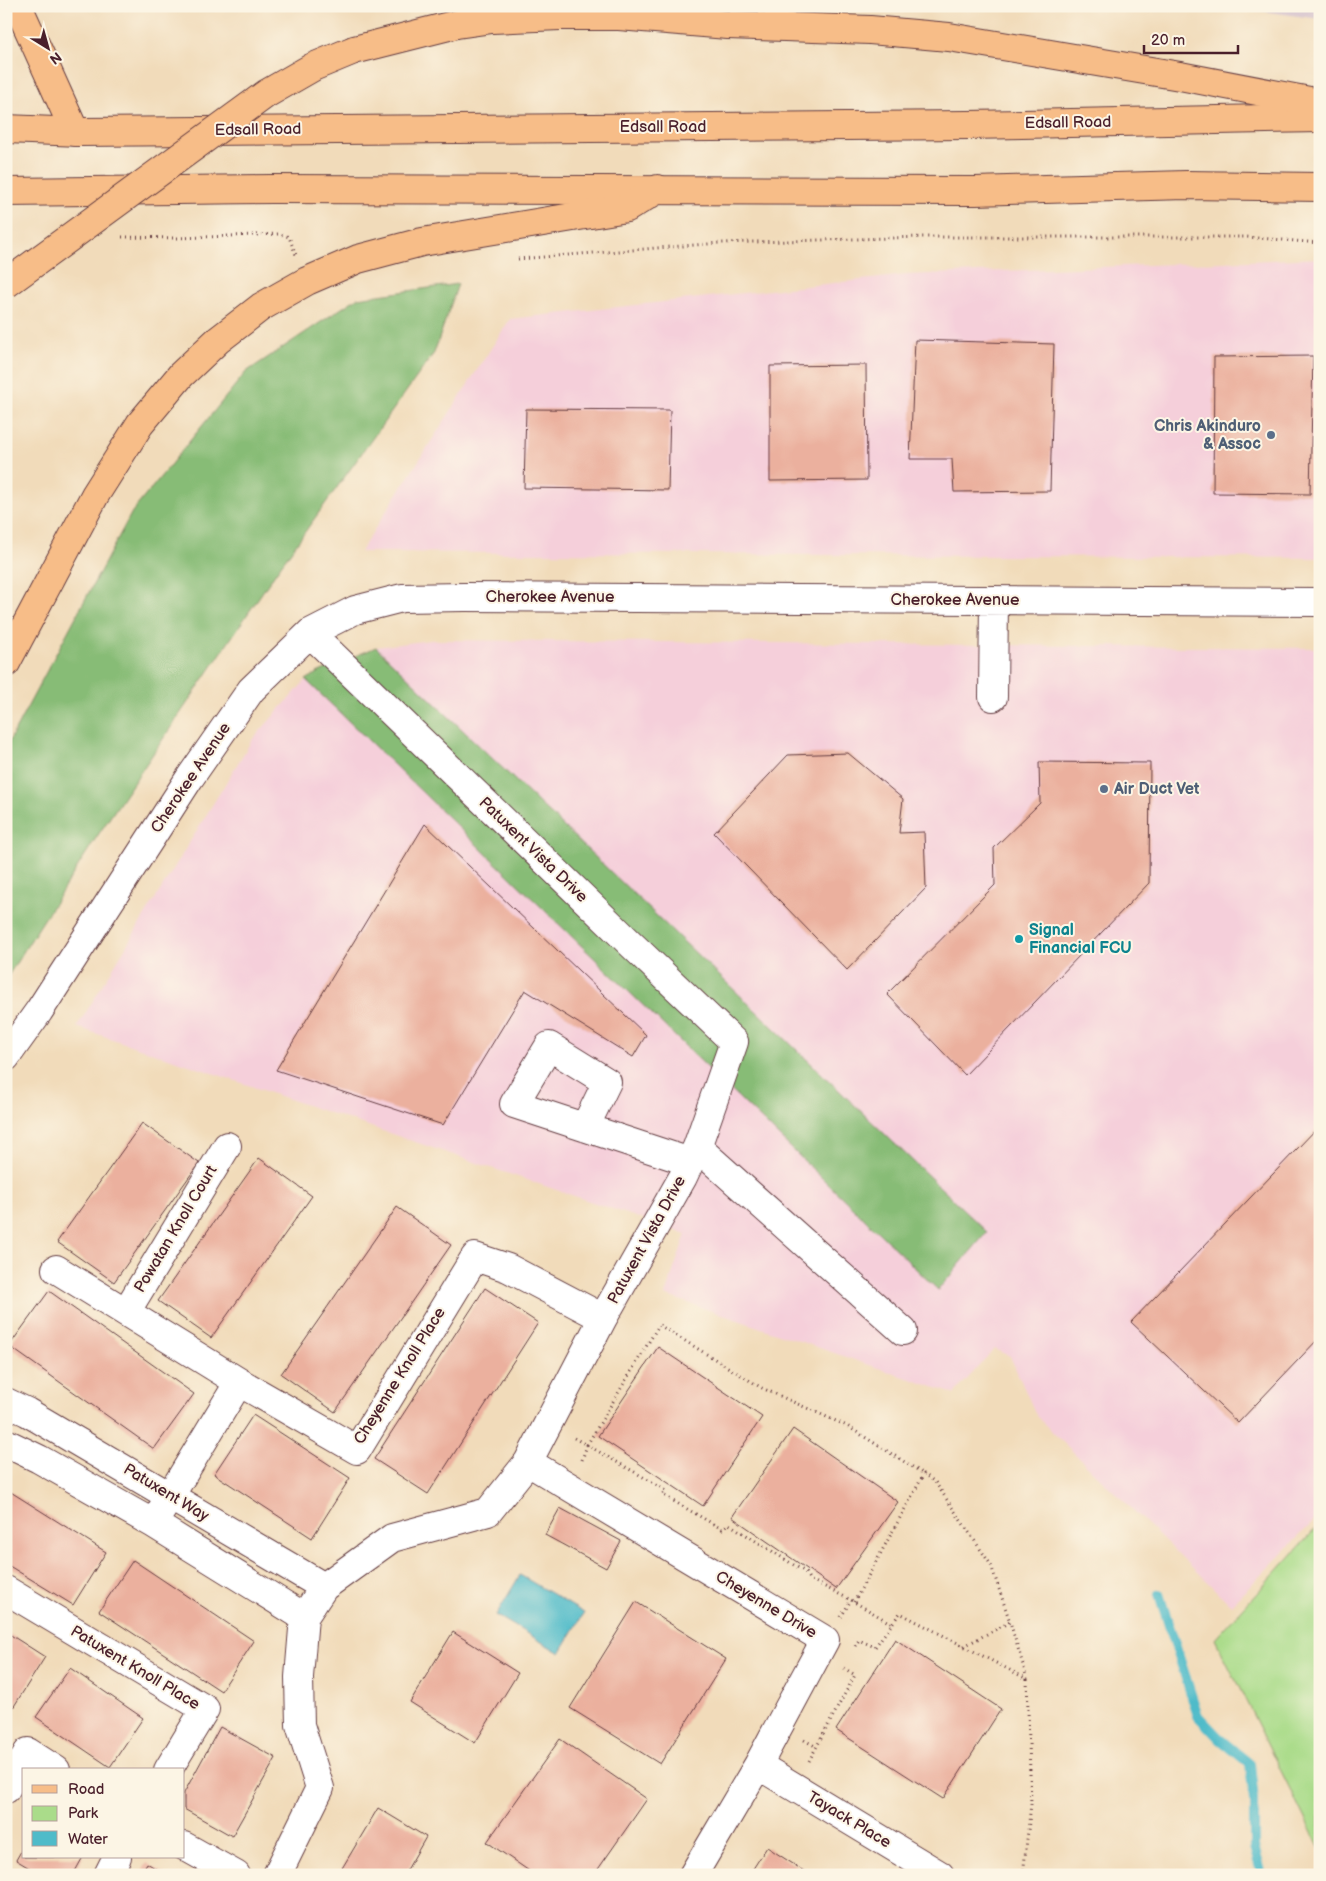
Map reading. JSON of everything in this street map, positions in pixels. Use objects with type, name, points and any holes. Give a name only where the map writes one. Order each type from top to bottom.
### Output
[{"type":"main road","points":[[18,6],[75,132]]},
{"type":"main road","points":[[6,284],[266,94],[313,67],[354,50],[457,24],[492,19],[619,16],[728,26],[870,30],[948,37],[1180,76],[1320,104]]},
{"type":"main road","name":"Edsall Road","points":[[6,129],[75,132],[968,125],[1320,118]]},
{"type":"main road","points":[[6,192],[272,189],[658,189],[772,192],[975,191],[1186,185],[1320,187]]},
{"type":"main road","points":[[6,663],[95,495],[140,424],[181,375],[217,341],[261,308],[307,281],[358,259],[422,242],[627,208],[658,189]]},
{"type":"street","name":"Cherokee Avenue","points":[[6,1057],[39,1011],[189,780],[251,690],[310,633],[354,610],[402,598],[464,597],[1320,602]]},
{"type":"street","points":[[993,697],[994,600]]},
{"type":"street","name":"Patuxent Vista Drive","points":[[277,1875],[320,1788],[300,1725],[299,1677],[304,1617],[324,1587],[392,1538],[488,1512],[528,1462],[603,1318],[693,1154],[734,1042],[310,633]]},
{"type":"street","points":[[585,1127],[693,1154],[903,1331]]},
{"type":"street","name":"Powatan Knoll Court","points":[[126,1312],[226,1146]]},
{"type":"street","name":"Cheyenne Knoll Place","points":[[56,1269],[239,1382],[357,1450],[474,1257],[508,1268],[603,1318]]},
{"type":"street","points":[[154,1524],[239,1382]]},
{"type":"street","name":"Patuxent Way","points":[[6,1402],[27,1412],[171,1495],[324,1587]]},
{"type":"street","name":"Patuxent Way","points":[[6,1443],[39,1459],[154,1524],[304,1617]]},
{"type":"street","name":"Cheyenne Drive","points":[[528,1462],[825,1640],[758,1765],[693,1875]]},
{"type":"street","name":"Patuxent Knoll Place","points":[[6,1590],[205,1709],[169,1768]]},
{"type":"street","points":[[6,1789],[28,1752],[53,1768]]},
{"type":"street","name":"Tayack Place","points":[[758,1765],[940,1875]]},
{"type":"street","points":[[185,1847],[236,1875]]},
{"type":"street","points":[[108,1875],[116,1858]]},
{"type":"path","points":[[121,237],[178,238],[280,234],[289,237],[307,281]]},
{"type":"path","points":[[6,235],[25,235]]},
{"type":"path","points":[[513,259],[720,243],[923,237],[1246,237],[1310,241],[1320,244]]},
{"type":"path","points":[[566,1484],[579,1467],[587,1445],[659,1325],[762,1388],[847,1426],[935,1482],[991,1565],[1027,1679],[1032,1804],[1023,1875]]},
{"type":"path","points":[[587,1445],[666,1490],[663,1495],[722,1529],[729,1524],[805,1572],[809,1579],[852,1601],[924,1474]]},
{"type":"path","points":[[851,1654],[859,1640],[875,1647],[900,1613],[1027,1679]]},
{"type":"path","points":[[964,1646],[1010,1622]]},
{"type":"path","points":[[796,1787],[855,1675],[843,1668],[847,1661]]},
{"type":"shaded area","points":[[1226,6],[1320,6],[1320,19]]},
{"type":"shaded area","points":[[1320,258],[1320,558],[360,552],[510,319],[907,275]]},
{"type":"shaded area","points":[[431,640],[1320,648],[1320,1515],[1231,1605],[1037,1417],[1010,1356],[994,1349],[954,1394],[665,1295],[686,1234],[77,1027],[252,740],[306,680],[938,1290],[987,1232],[376,647]]},
{"type":"green space","points":[[458,284],[434,353],[276,572],[96,838],[6,979],[6,747],[132,512],[246,372],[357,298]]},
{"type":"green space","points":[[376,647],[987,1232],[938,1290],[306,680],[317,673]]},
{"type":"green space","points":[[1320,1524],[1320,1849],[1215,1639]]},
{"type":"water","points":[[520,1575],[584,1613],[560,1653],[496,1615]]},
{"type":"building","points":[[915,340],[1054,344],[1050,491],[954,492],[952,459],[910,459]]},
{"type":"building","points":[[1313,356],[1310,494],[1213,493],[1214,357]]},
{"type":"building","points":[[866,365],[867,480],[770,481],[770,366]]},
{"type":"building","points":[[526,409],[670,410],[668,490],[524,488]]},
{"type":"building","points":[[848,753],[903,799],[899,833],[924,832],[926,888],[847,970],[714,833],[788,755]]},
{"type":"building","name":"Signal Financial FCU","points":[[1039,762],[1150,763],[1149,883],[965,1075],[887,994],[995,885],[994,848],[1040,803]]},
{"type":"building","points":[[425,824],[646,1035],[633,1057],[525,990],[443,1125],[276,1070]]},
{"type":"building","points":[[142,1123],[199,1163],[114,1282],[57,1242]]},
{"type":"building","points":[[1320,1125],[1320,1337],[1238,1423],[1131,1322]]},
{"type":"building","points":[[259,1158],[312,1196],[211,1338],[158,1301]]},
{"type":"building","points":[[397,1207],[451,1245],[335,1412],[281,1374]]},
{"type":"building","points":[[485,1288],[538,1323],[428,1494],[374,1459]]},
{"type":"building","points":[[49,1291],[194,1394],[154,1449],[9,1346]]},
{"type":"building","points":[[658,1347],[762,1417],[703,1506],[598,1436]]},
{"type":"building","points":[[253,1415],[350,1478],[312,1538],[214,1474]]},
{"type":"building","points":[[793,1429],[898,1502],[836,1589],[732,1517]]},
{"type":"building","points":[[6,1489],[106,1552],[73,1605],[6,1564]]},
{"type":"building","points":[[560,1508],[621,1541],[606,1568],[545,1535]]},
{"type":"building","points":[[133,1560],[254,1641],[221,1691],[99,1611]]},
{"type":"building","points":[[636,1602],[726,1659],[660,1764],[570,1708]]},
{"type":"building","points":[[6,1632],[45,1657],[11,1711],[6,1708]]},
{"type":"building","points":[[453,1632],[518,1673],[475,1743],[410,1702]]},
{"type":"building","points":[[895,1639],[1001,1709],[943,1799],[836,1730]]},
{"type":"building","points":[[70,1668],[143,1718],[110,1767],[36,1717]]},
{"type":"building","points":[[220,1727],[276,1758],[232,1836],[185,1810],[185,1791]]},
{"type":"building","points":[[560,1739],[647,1799],[594,1875],[535,1875],[487,1842]]},
{"type":"building","points":[[378,1808],[426,1837],[404,1875],[338,1875]]},
{"type":"building","points":[[767,1847],[810,1875],[749,1875]]},
{"type":"building","points":[[22,1850],[22,1858],[82,1858],[73,1875],[41,1875],[16,1860]]},
{"type":"building","points":[[147,1863],[166,1875],[140,1875]]},
{"type":"waterway","points":[[1159,1594],[1198,1716],[1221,1740],[1250,1764],[1254,1800],[1254,1847],[1262,1875]]},
{"type":"place","name":"Chris Akinduro & Assoc","points":[[1271,435]]},
{"type":"place","name":"Air Duct Vet","points":[[1104,789]]},
{"type":"place","name":"Signal Financial FCU","points":[[1019,939]]}]
